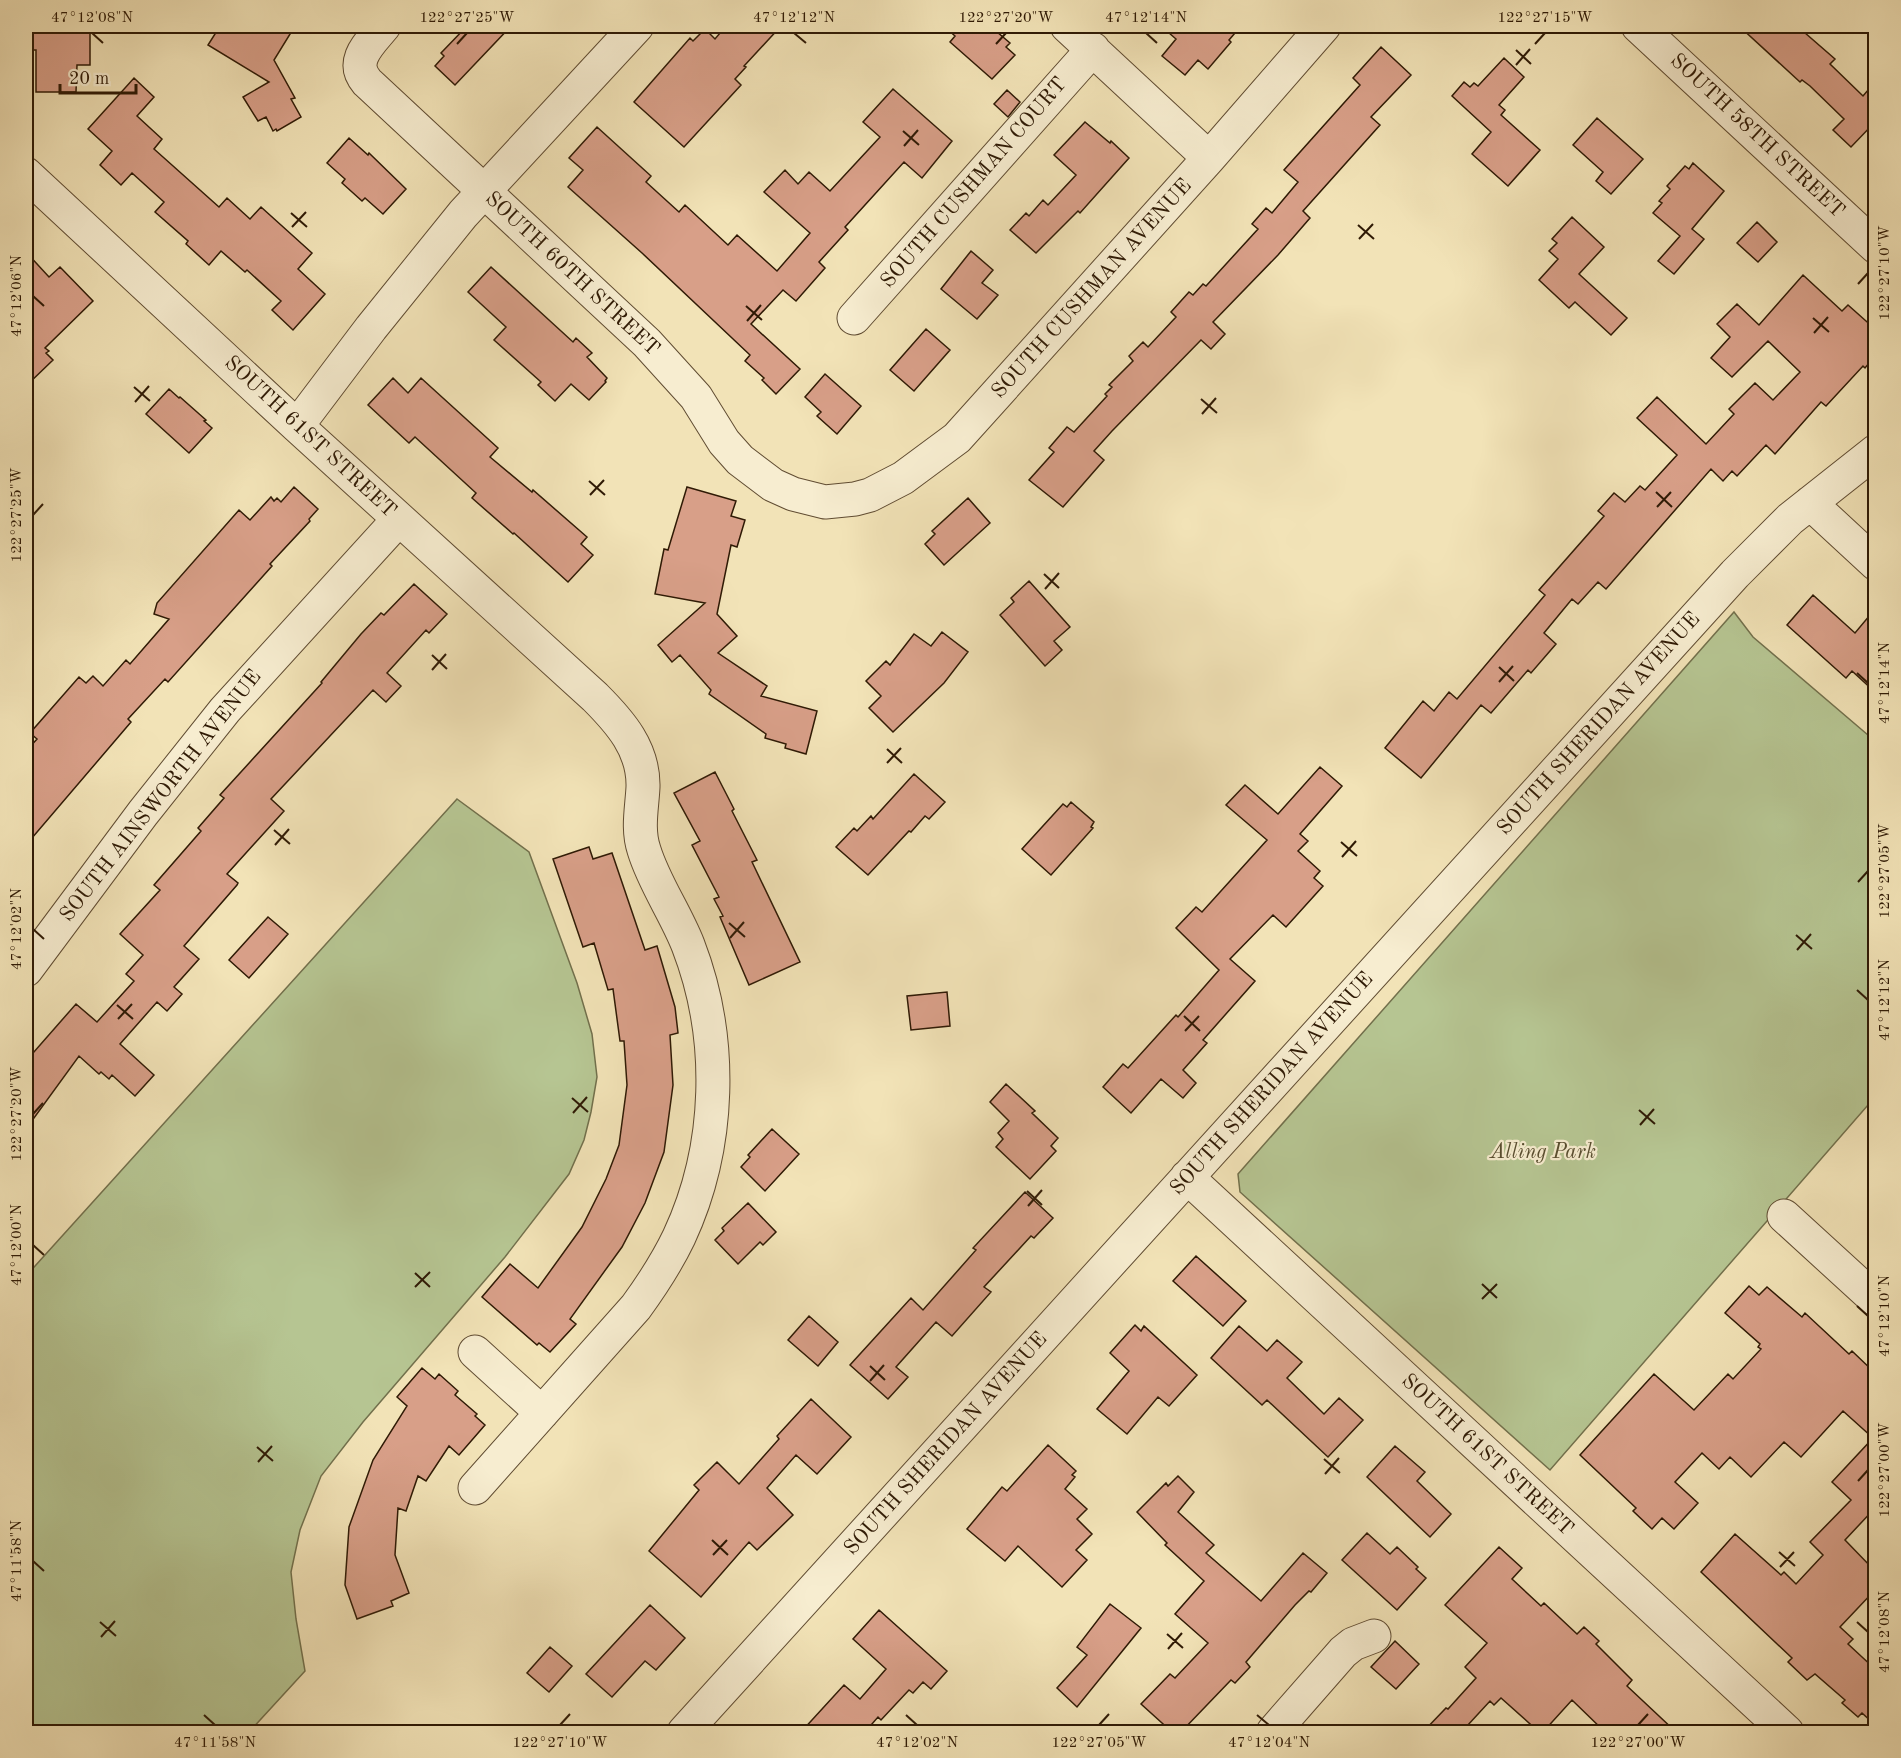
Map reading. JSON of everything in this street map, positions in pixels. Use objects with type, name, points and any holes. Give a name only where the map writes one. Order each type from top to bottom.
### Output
[{"type":"street","name":"SOUTH 60TH STREET","points":[[384,26],[360,58],[361,74],[666,362],[696,397],[724,442],[740,460],[758,475],[782,489],[825,502]]},
{"type":"street","points":[[297,426],[436,247],[484,190],[637,26]]},
{"type":"street","points":[[1067,26],[1209,158]]},
{"type":"street","name":"SOUTH CUSHMAN AVENUE","points":[[825,502],[855,499],[881,490],[916,470],[957,438],[1209,158],[1324,26]]},
{"type":"street","name":"SOUTH 58TH STREET","points":[[1638,26],[1875,247]]},
{"type":"street","name":"SOUTH CUSHMAN COURT","points":[[854,318],[1093,48]]},
{"type":"street","name":"SOUTH 61ST STREET","points":[[26,174],[297,426],[595,697],[620,722],[632,740],[640,763],[643,784],[640,827],[643,848],[652,874],[674,912],[688,944],[699,977],[707,1014],[713,1063],[712,1106],[704,1162],[694,1199],[678,1238],[658,1276],[636,1307],[542,1413]]},
{"type":"street","name":"SOUTH SHERIDAN AVENUE","points":[[684,1732],[1735,574],[1790,519],[1875,451]]},
{"type":"street","points":[[1810,503],[1875,564]]},
{"type":"street","name":"SOUTH AINSWORTH AVENUE","points":[[26,970],[143,813],[225,710],[399,519]]},
{"type":"street","name":"SOUTH 61ST STREET","points":[[1187,1177],[1787,1732]]},
{"type":"street","points":[[1784,1216],[1875,1300]]},
{"type":"street","points":[[475,1352],[542,1413],[475,1488]]},
{"type":"street","points":[[1273,1732],[1343,1652],[1353,1644],[1374,1636]]},
{"type":"green space","name":"Alling Park","points":[[1734,612],[1753,637],[1875,741],[1875,1097],[1550,1470],[1240,1192],[1238,1174]]},
{"type":"green space","points":[[457,799],[529,852],[577,983],[592,1034],[597,1077],[584,1140],[569,1174],[505,1257],[363,1422],[321,1476],[300,1530],[291,1572],[305,1671],[249,1732],[26,1732],[26,1276]]},
{"type":"building","points":[[32,26],[77,26],[77,30],[90,30],[90,65],[77,65],[76,92],[36,92],[36,50],[32,50]]},
{"type":"building","points":[[220,26],[295,26],[274,60],[295,98],[291,99],[301,117],[277,131],[276,129],[273,131],[266,117],[258,121],[243,97],[269,82],[208,45]]},
{"type":"building","points":[[467,26],[511,26],[455,85],[435,66],[444,56],[441,53]]},
{"type":"building","points":[[726,26],[781,26],[735,79],[741,85],[684,147],[634,102],[690,38],[693,41],[705,29],[715,39]]},
{"type":"building","points":[[944,26],[990,26],[1010,43],[1006,47],[1015,55],[992,79],[950,42],[955,36]]},
{"type":"building","points":[[1161,26],[1241,26],[1229,40],[1231,42],[1208,69],[1198,60],[1185,75],[1162,56],[1176,39]]},
{"type":"building","points":[[1739,26],[1797,26],[1835,59],[1830,64],[1863,96],[1875,82],[1875,122],[1851,147],[1833,130],[1844,119],[1810,86],[1802,80],[1800,82]]},
{"type":"building","points":[[1381,47],[1411,75],[1371,117],[1380,125],[1303,211],[1310,218],[1278,255],[1213,322],[1225,334],[1211,349],[1201,340],[1112,431],[1094,451],[1104,460],[1063,507],[1029,480],[1054,452],[1049,448],[1067,427],[1074,432],[1107,396],[1105,394],[1112,387],[1109,385],[1133,361],[1129,356],[1143,342],[1148,347],[1176,317],[1171,312],[1189,292],[1193,295],[1203,284],[1206,286],[1258,229],[1252,224],[1266,208],[1272,213],[1298,182],[1284,170],[1360,85],[1353,78]]},
{"type":"building","points":[[1504,58],[1524,77],[1499,105],[1505,110],[1501,115],[1540,150],[1508,186],[1472,154],[1491,132],[1452,96],[1464,82],[1470,87],[1474,83],[1478,86]]},
{"type":"building","points":[[134,78],[154,97],[137,116],[162,139],[154,149],[219,207],[227,198],[250,219],[261,207],[312,253],[298,269],[325,294],[293,330],[272,310],[281,301],[247,270],[245,272],[221,251],[209,265],[186,244],[188,241],[155,212],[164,202],[132,173],[121,185],[100,165],[112,151],[88,129]]},
{"type":"building","points":[[893,89],[952,141],[922,178],[904,162],[845,227],[848,230],[819,262],[825,268],[796,301],[783,290],[751,324],[800,369],[776,394],[762,380],[764,378],[745,361],[750,355],[568,187],[583,170],[569,158],[597,127],[651,176],[646,182],[679,212],[685,205],[728,245],[737,235],[777,271],[810,233],[764,192],[785,170],[798,184],[809,172],[830,191],[880,137],[863,122]]},
{"type":"building","points":[[1007,90],[1020,102],[1008,117],[994,104]]},
{"type":"building","points":[[1597,118],[1643,159],[1611,194],[1596,181],[1603,172],[1573,145]]},
{"type":"building","points":[[1085,122],[1129,158],[1080,213],[1078,211],[1036,253],[1010,230],[1026,213],[1029,216],[1043,200],[1048,205],[1076,175],[1054,155]]},
{"type":"building","points":[[349,138],[368,155],[369,153],[406,189],[383,214],[365,198],[362,201],[342,183],[345,179],[327,163]]},
{"type":"building","points":[[1693,163],[1724,191],[1692,229],[1704,239],[1674,274],[1658,261],[1680,236],[1653,213],[1662,203],[1659,201],[1670,189],[1667,186],[1685,166],[1689,169]]},
{"type":"building","points":[[1572,217],[1604,247],[1579,274],[1627,318],[1611,335],[1575,302],[1569,308],[1539,280],[1558,259],[1549,251],[1557,243],[1552,239]]},
{"type":"building","points":[[1757,222],[1777,242],[1758,262],[1737,243]]},
{"type":"building","points":[[971,251],[993,270],[982,283],[998,295],[977,319],[941,289]]},
{"type":"building","points":[[26,252],[49,277],[60,267],[93,301],[45,348],[49,351],[46,353],[53,360],[26,386]]},
{"type":"building","points":[[491,267],[573,342],[576,338],[592,353],[587,357],[607,378],[589,400],[571,384],[555,401],[538,385],[541,382],[494,340],[506,327],[468,292]]},
{"type":"building","points":[[1803,275],[1842,311],[1848,305],[1875,329],[1875,356],[1826,406],[1821,402],[1775,454],[1766,445],[1737,476],[1732,471],[1723,481],[1711,469],[1606,589],[1598,582],[1578,604],[1572,599],[1544,633],[1556,644],[1531,673],[1528,670],[1491,713],[1481,705],[1421,778],[1385,748],[1423,701],[1434,711],[1449,692],[1457,699],[1545,595],[1539,590],[1604,516],[1598,511],[1614,493],[1625,502],[1640,486],[1645,490],[1677,455],[1637,418],[1657,397],[1706,444],[1734,414],[1729,409],[1755,383],[1773,400],[1800,372],[1768,341],[1732,377],[1711,358],[1730,337],[1717,324],[1737,304],[1759,325]]},
{"type":"building","points":[[926,329],[950,350],[914,391],[890,370]]},
{"type":"building","points":[[825,374],[861,406],[837,434],[817,416],[821,412],[805,397]]},
{"type":"building","points":[[393,378],[408,393],[421,378],[498,448],[490,457],[532,492],[533,490],[587,537],[581,544],[593,555],[568,582],[472,498],[476,493],[415,437],[409,443],[368,405]]},
{"type":"building","points":[[169,389],[206,420],[204,421],[212,428],[189,453],[146,414]]},
{"type":"building","points":[[294,487],[318,509],[309,519],[310,521],[168,682],[165,679],[128,719],[131,722],[26,845],[26,751],[37,739],[30,733],[79,677],[86,683],[93,676],[103,686],[126,660],[130,664],[169,619],[154,614],[157,603],[239,510],[250,520],[271,497],[274,501],[277,498],[281,502]]},
{"type":"building","points":[[687,487],[736,501],[731,516],[745,520],[737,547],[731,545],[717,614],[737,636],[718,653],[767,686],[761,696],[817,711],[806,754],[785,748],[786,744],[765,738],[766,734],[709,694],[711,690],[680,655],[672,662],[658,645],[705,603],[655,594],[664,549],[668,550]]},
{"type":"building","points":[[968,498],[990,523],[944,565],[925,544],[935,534],[932,531]]},
{"type":"building","points":[[1029,581],[1070,627],[1054,641],[1062,650],[1045,666],[1000,615],[1014,602],[1011,598]]},
{"type":"building","points":[[414,584],[447,614],[429,633],[426,630],[387,673],[401,686],[386,702],[373,690],[271,799],[284,811],[227,874],[238,883],[237,885],[184,946],[199,959],[174,987],[182,994],[167,1011],[157,1002],[120,1044],[154,1075],[135,1096],[112,1075],[109,1079],[101,1072],[99,1074],[79,1056],[26,1129],[26,1061],[76,1004],[97,1022],[134,981],[126,974],[143,955],[120,934],[160,890],[154,885],[201,831],[198,828],[224,798],[220,795],[322,683],[361,634],[381,613],[384,615]]},
{"type":"building","points":[[1813,595],[1855,633],[1875,609],[1875,692],[1852,671],[1846,678],[1787,625]]},
{"type":"building","points":[[942,632],[968,652],[944,683],[893,732],[869,708],[881,696],[866,681],[886,661],[890,665],[914,634],[931,646]]},
{"type":"building","points":[[1320,767],[1342,786],[1300,834],[1308,841],[1298,851],[1320,871],[1314,878],[1323,886],[1286,927],[1273,915],[1230,959],[1255,981],[1203,1040],[1207,1043],[1183,1070],[1196,1083],[1183,1098],[1161,1079],[1131,1113],[1103,1087],[1123,1064],[1128,1068],[1176,1015],[1178,1017],[1219,970],[1176,928],[1196,907],[1202,912],[1267,840],[1226,805],[1245,785],[1278,814]]},
{"type":"building","points":[[715,772],[757,860],[752,862],[800,962],[749,985],[720,917],[723,916],[714,899],[719,897],[692,845],[700,841],[674,793]]},
{"type":"building","points":[[914,774],[945,802],[929,819],[925,816],[911,832],[909,831],[868,875],[836,847],[854,828],[857,831],[871,816],[873,819]]},
{"type":"building","points":[[1071,802],[1094,822],[1091,827],[1093,828],[1051,875],[1022,849],[1063,804],[1067,807]]},
{"type":"building","points":[[589,847],[593,859],[612,853],[645,950],[657,946],[675,1007],[678,1033],[670,1035],[673,1085],[664,1152],[645,1203],[622,1247],[570,1319],[576,1324],[550,1352],[539,1343],[537,1345],[482,1297],[510,1264],[538,1288],[582,1227],[606,1179],[619,1145],[627,1085],[624,1041],[620,1041],[613,989],[608,990],[594,943],[583,947],[553,859]]},
{"type":"building","points":[[268,917],[288,934],[249,978],[229,960]]},
{"type":"building","points":[[947,992],[950,1026],[911,1030],[907,996]]},
{"type":"building","points":[[1006,1084],[1035,1111],[1032,1113],[1058,1138],[1051,1146],[1056,1151],[1030,1179],[996,1147],[1003,1139],[998,1133],[1009,1121],[990,1102]]},
{"type":"building","points":[[772,1129],[799,1154],[765,1191],[741,1167],[750,1157],[748,1155]]},
{"type":"building","points":[[1025,1192],[1053,1218],[1034,1238],[1031,1236],[984,1287],[991,1292],[952,1336],[936,1322],[896,1367],[908,1377],[888,1399],[850,1365],[911,1298],[923,1310],[976,1250],[973,1248]]},
{"type":"building","points":[[748,1203],[776,1232],[763,1245],[760,1242],[738,1264],[715,1240],[724,1231],[722,1228]]},
{"type":"building","points":[[1196,1256],[1246,1301],[1223,1326],[1173,1281]]},
{"type":"building","points":[[1749,1286],[1759,1295],[1767,1287],[1802,1317],[1805,1313],[1849,1354],[1852,1351],[1875,1373],[1875,1508],[1845,1540],[1875,1571],[1875,1590],[1840,1627],[1853,1639],[1848,1644],[1875,1669],[1875,1725],[1862,1713],[1858,1717],[1842,1703],[1845,1700],[1815,1674],[1807,1680],[1788,1662],[1792,1658],[1701,1572],[1735,1534],[1781,1575],[1784,1572],[1796,1584],[1823,1555],[1810,1542],[1851,1500],[1832,1482],[1873,1438],[1843,1411],[1801,1457],[1784,1442],[1751,1477],[1730,1457],[1719,1469],[1702,1453],[1675,1482],[1698,1503],[1674,1529],[1662,1518],[1652,1529],[1633,1511],[1636,1508],[1580,1455],[1654,1374],[1694,1410],[1728,1374],[1733,1379],[1761,1349],[1758,1347],[1760,1344],[1725,1313]]},
{"type":"building","points":[[809,1316],[838,1342],[818,1366],[788,1340]]},
{"type":"building","points":[[1135,1325],[1141,1331],[1144,1326],[1197,1375],[1169,1406],[1158,1397],[1127,1434],[1097,1409],[1129,1371],[1110,1353]]},
{"type":"building","points":[[1239,1326],[1267,1351],[1277,1340],[1302,1362],[1287,1378],[1324,1414],[1339,1398],[1363,1420],[1328,1457],[1267,1400],[1262,1405],[1211,1358]]},
{"type":"building","points":[[422,1368],[435,1379],[439,1374],[458,1391],[455,1395],[477,1414],[475,1416],[485,1425],[459,1455],[449,1446],[426,1481],[418,1476],[406,1511],[398,1508],[395,1555],[409,1593],[391,1601],[393,1606],[357,1619],[345,1585],[349,1527],[373,1460],[407,1406],[397,1397]]},
{"type":"building","points":[[811,1399],[851,1437],[817,1474],[796,1455],[767,1488],[793,1515],[757,1550],[749,1542],[701,1597],[649,1551],[699,1490],[694,1485],[717,1462],[739,1484],[779,1439],[777,1436]]},
{"type":"building","points":[[1048,1445],[1076,1471],[1072,1475],[1075,1477],[1065,1489],[1087,1509],[1077,1519],[1092,1534],[1076,1550],[1087,1560],[1062,1587],[1018,1546],[1005,1561],[967,1529],[1002,1487],[1007,1491]]},
{"type":"building","points":[[1395,1446],[1425,1472],[1417,1481],[1451,1514],[1430,1537],[1367,1477]]},
{"type":"building","points":[[1178,1476],[1194,1492],[1178,1512],[1214,1545],[1206,1553],[1261,1601],[1303,1553],[1327,1573],[1311,1592],[1309,1591],[1295,1605],[1246,1662],[1250,1667],[1235,1683],[1231,1680],[1181,1732],[1172,1732],[1141,1704],[1170,1674],[1175,1678],[1208,1643],[1175,1614],[1204,1581],[1165,1545],[1167,1543],[1137,1512],[1166,1483],[1168,1486]]},
{"type":"building","points":[[1367,1533],[1390,1554],[1397,1547],[1426,1578],[1397,1610],[1342,1560]]},
{"type":"building","points":[[1499,1547],[1522,1568],[1512,1579],[1541,1606],[1544,1603],[1577,1634],[1584,1627],[1599,1641],[1596,1644],[1632,1680],[1627,1686],[1676,1732],[1605,1732],[1572,1700],[1543,1732],[1539,1732],[1501,1698],[1494,1705],[1490,1701],[1467,1726],[1473,1732],[1423,1732],[1476,1678],[1465,1667],[1487,1643],[1445,1605]]},
{"type":"building","points":[[1110,1604],[1141,1628],[1077,1707],[1057,1688],[1087,1655],[1077,1647]]},
{"type":"building","points":[[650,1605],[685,1638],[656,1670],[645,1661],[612,1697],[586,1674]]},
{"type":"building","points":[[879,1610],[947,1671],[931,1689],[923,1682],[913,1693],[909,1690],[881,1720],[878,1717],[865,1732],[801,1732],[844,1685],[860,1699],[886,1669],[853,1639]]},
{"type":"building","points":[[1395,1641],[1419,1664],[1396,1689],[1371,1667]]},
{"type":"building","points":[[550,1647],[572,1666],[549,1692],[527,1673]]}]
